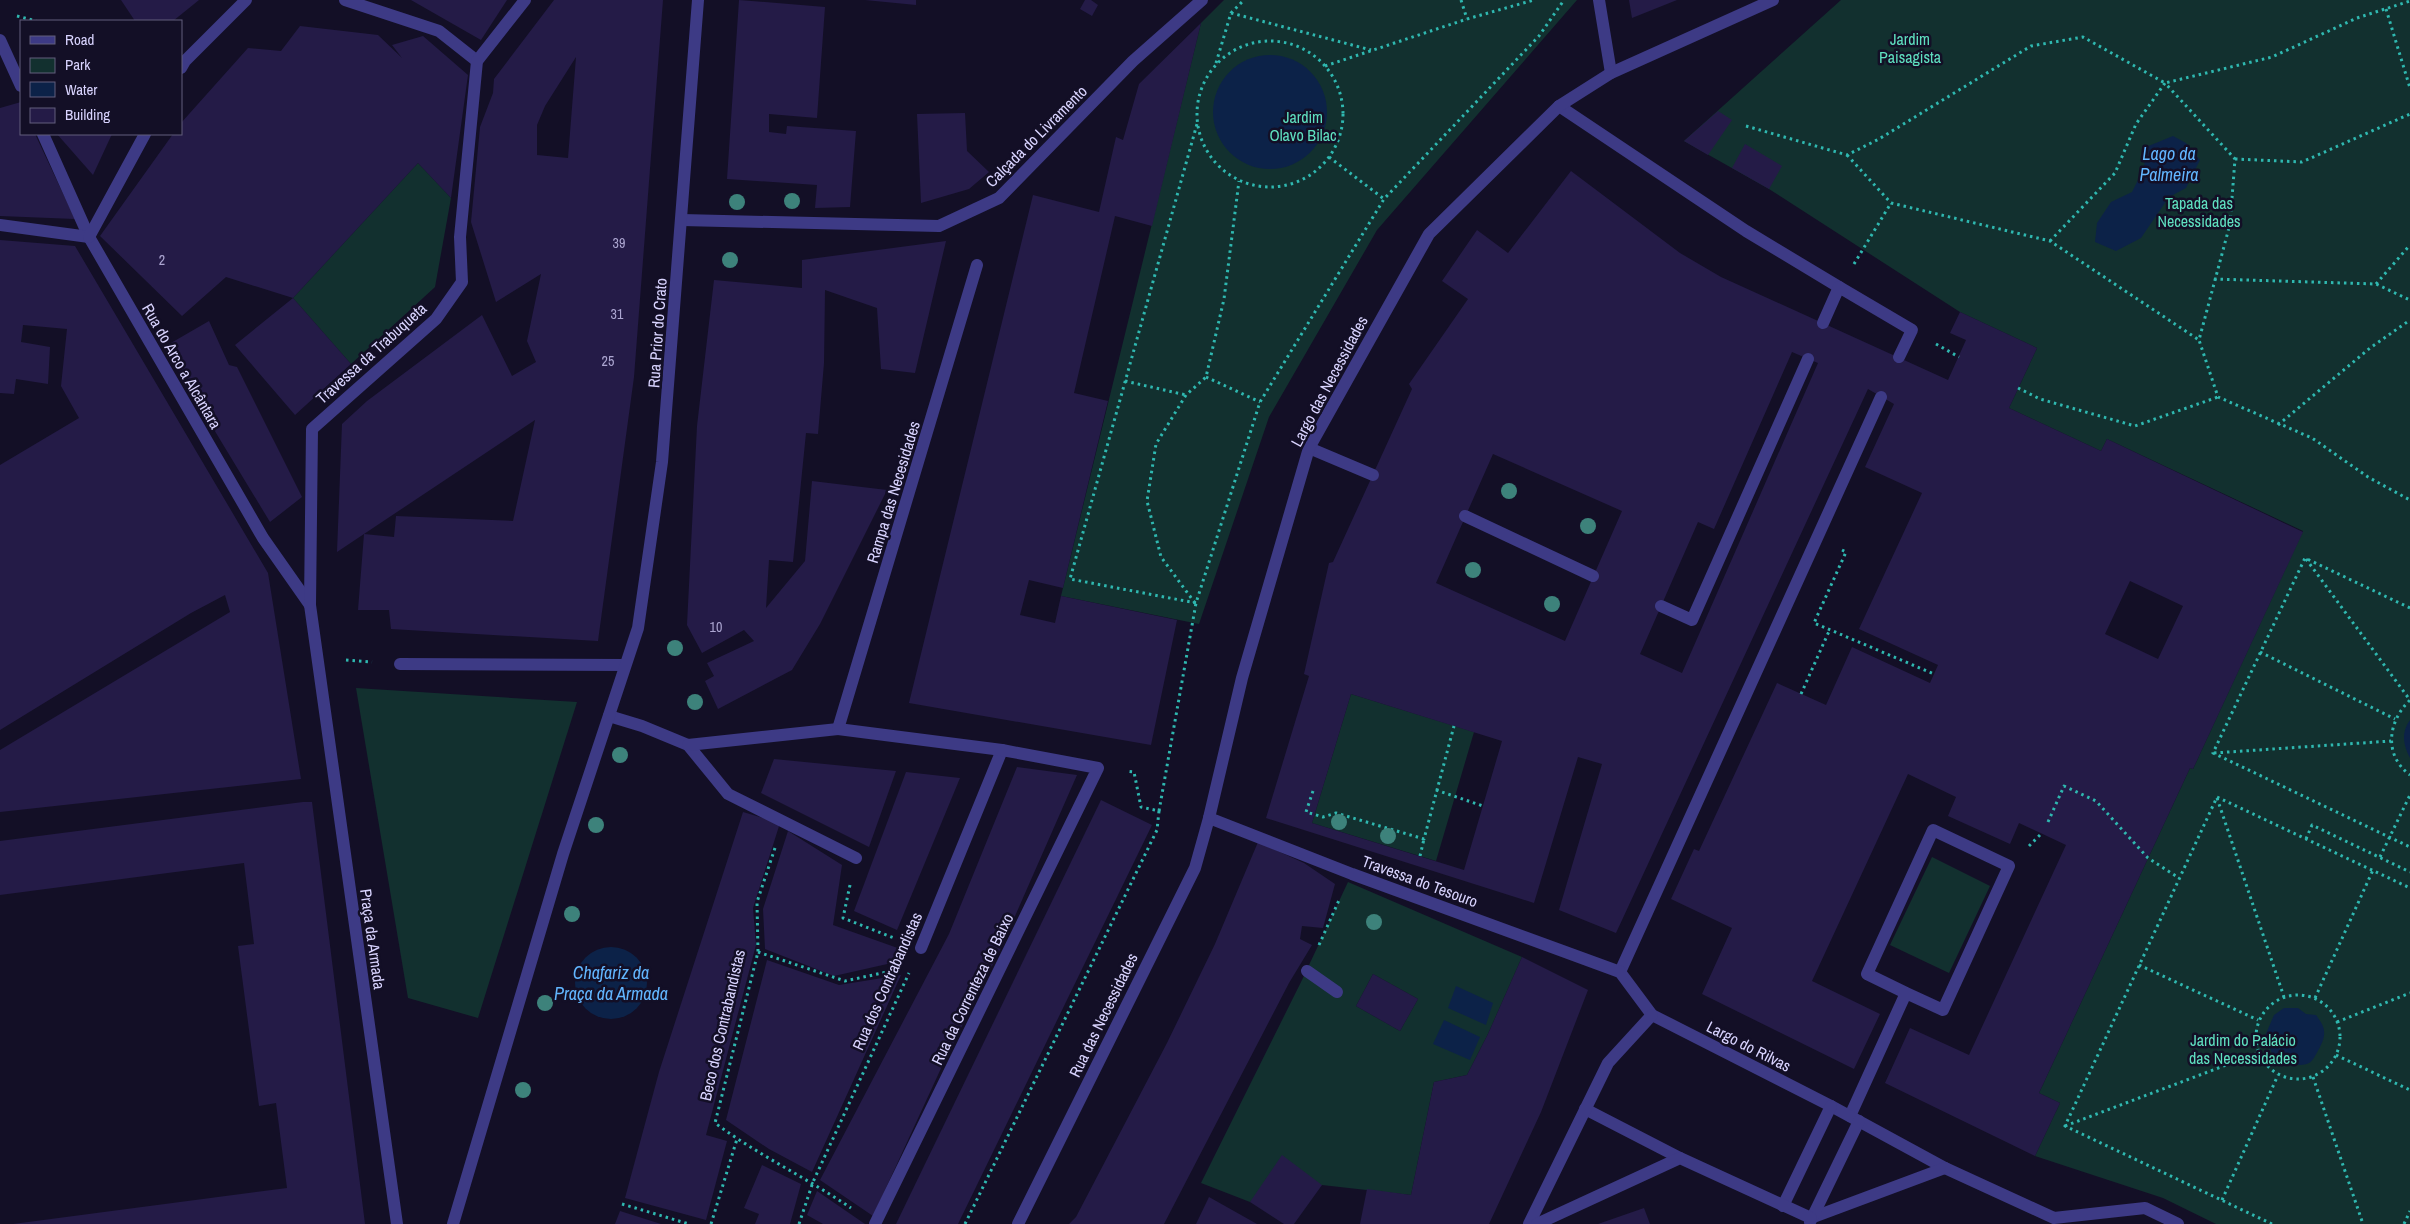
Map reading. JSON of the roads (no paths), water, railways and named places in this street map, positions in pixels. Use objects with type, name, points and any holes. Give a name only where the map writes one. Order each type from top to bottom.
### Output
[{"type":"street","points":[[182,66],[246,0]]},
{"type":"street","points":[[345,0],[439,31],[477,61],[524,0]]},
{"type":"street","name":"Rua Prior do Crato","points":[[625,665],[638,628],[654,528],[670,377],[698,0]]},
{"type":"street","name":"Calçada do Livramento","points":[[682,220],[939,226],[1000,198],[1133,61],[1202,0]]},
{"type":"street","points":[[1599,0],[1611,72]]},
{"type":"street","name":"Largo das Necessidades","points":[[1209,818],[1242,678],[1309,448],[1429,234],[1559,106],[1611,72],[1772,0]]},
{"type":"street","points":[[0,40],[20,84]]},
{"type":"street","name":"Travessa da Trabuqueta","points":[[317,658],[310,605],[312,429],[436,318],[462,282],[460,237],[477,61]]},
{"type":"street","points":[[1559,106],[1746,231],[1912,330],[1899,357]]},
{"type":"street","name":"Rua do Arco a Alcântara","points":[[43,135],[89,237],[263,538],[310,605]]},
{"type":"street","points":[[0,225],[89,237],[145,135]]},
{"type":"street","name":"Rampa das Necesidades","points":[[838,729],[977,264]]},
{"type":"street","points":[[1823,323],[1839,287]]},
{"type":"street","points":[[1661,606],[1692,620],[1808,359]]},
{"type":"street","points":[[1620,972],[1881,397]]},
{"type":"street","points":[[1309,448],[1373,475]]},
{"type":"street","points":[[1465,516],[1593,576]]},
{"type":"street","name":"Praça da Armada","points":[[317,658],[397,1224]]},
{"type":"street","points":[[400,664],[625,665],[563,854],[453,1224]]},
{"type":"street","points":[[609,716],[642,726],[688,745],[728,794],[856,858]]},
{"type":"street","points":[[688,745],[838,729],[1002,750]]},
{"type":"street","name":"Rua da Correnteza de Baixo","points":[[876,1224],[1098,768],[1002,750]]},
{"type":"street","name":"Rua dos Contrabandistas","points":[[921,948],[1002,750]]},
{"type":"street","name":"Travessa do Tesouro","points":[[1209,818],[1352,874],[1620,972]]},
{"type":"street","name":"Rua das Necessidades","points":[[1018,1224],[1195,868],[1209,818]]},
{"type":"street","points":[[1933,830],[2009,866],[1944,1010],[1906,992],[1867,974],[1933,830]]},
{"type":"street","points":[[1307,971],[1337,992]]},
{"type":"street","name":"Largo do Rilvas","points":[[1620,972],[1652,1015],[1831,1106],[1945,1168],[2054,1218],[2145,1208],[2178,1224]]},
{"type":"street","points":[[1810,1221],[1906,992]]},
{"type":"street","points":[[1529,1224],[1608,1063],[1652,1015]]},
{"type":"street","points":[[1783,1206],[1831,1106]]},
{"type":"street","points":[[1585,1109],[1680,1158],[1783,1206],[1810,1221]]},
{"type":"street","points":[[1537,1224],[1680,1158]]},
{"type":"street","points":[[1810,1221],[1945,1168]]},
{"type":"water","points":[[1270,55],[1292,60],[1310,72],[1322,90],[1327,112],[1322,134],[1310,152],[1292,164],[1270,169],[1248,164],[1230,152],[1218,134],[1213,112],[1218,90],[1230,72],[1248,60]]},
{"type":"water","name":"Lago da Palmeira","points":[[2173,136],[2186,143],[2200,160],[2186,188],[2169,197],[2141,238],[2116,251],[2095,242],[2097,223],[2111,202],[2132,192],[2144,168],[2146,147]]},
{"type":"water","points":[[2410,720],[2410,758],[2404,734]]},
{"type":"water","name":"Chafariz da Praça da Armada","points":[[611,947],[631,953],[641,963],[647,983],[641,1003],[631,1013],[611,1019],[591,1013],[581,1003],[575,983],[581,963],[591,953]]},
{"type":"water","points":[[1456,986],[1493,1003],[1486,1025],[1448,1008]]},
{"type":"water","points":[[2284,1008],[2298,1008],[2306,1014],[2316,1015],[2323,1027],[2322,1042],[2310,1063],[2290,1065],[2283,1057],[2273,1056],[2265,1036],[2274,1015]]},
{"type":"water","points":[[1444,1020],[1480,1037],[1470,1060],[1433,1044]]},
{"type":"park label","name":"Jardim Paisagista","points":[[1910,48]]},
{"type":"park label","name":"Jardim Olavo Bilac","points":[[1303,126]]},
{"type":"park label","name":"Tapada das Necessidades","points":[[2199,212]]},
{"type":"park label","name":"Jardim do Palácio das Necessidades","points":[[2243,1049]]}]
